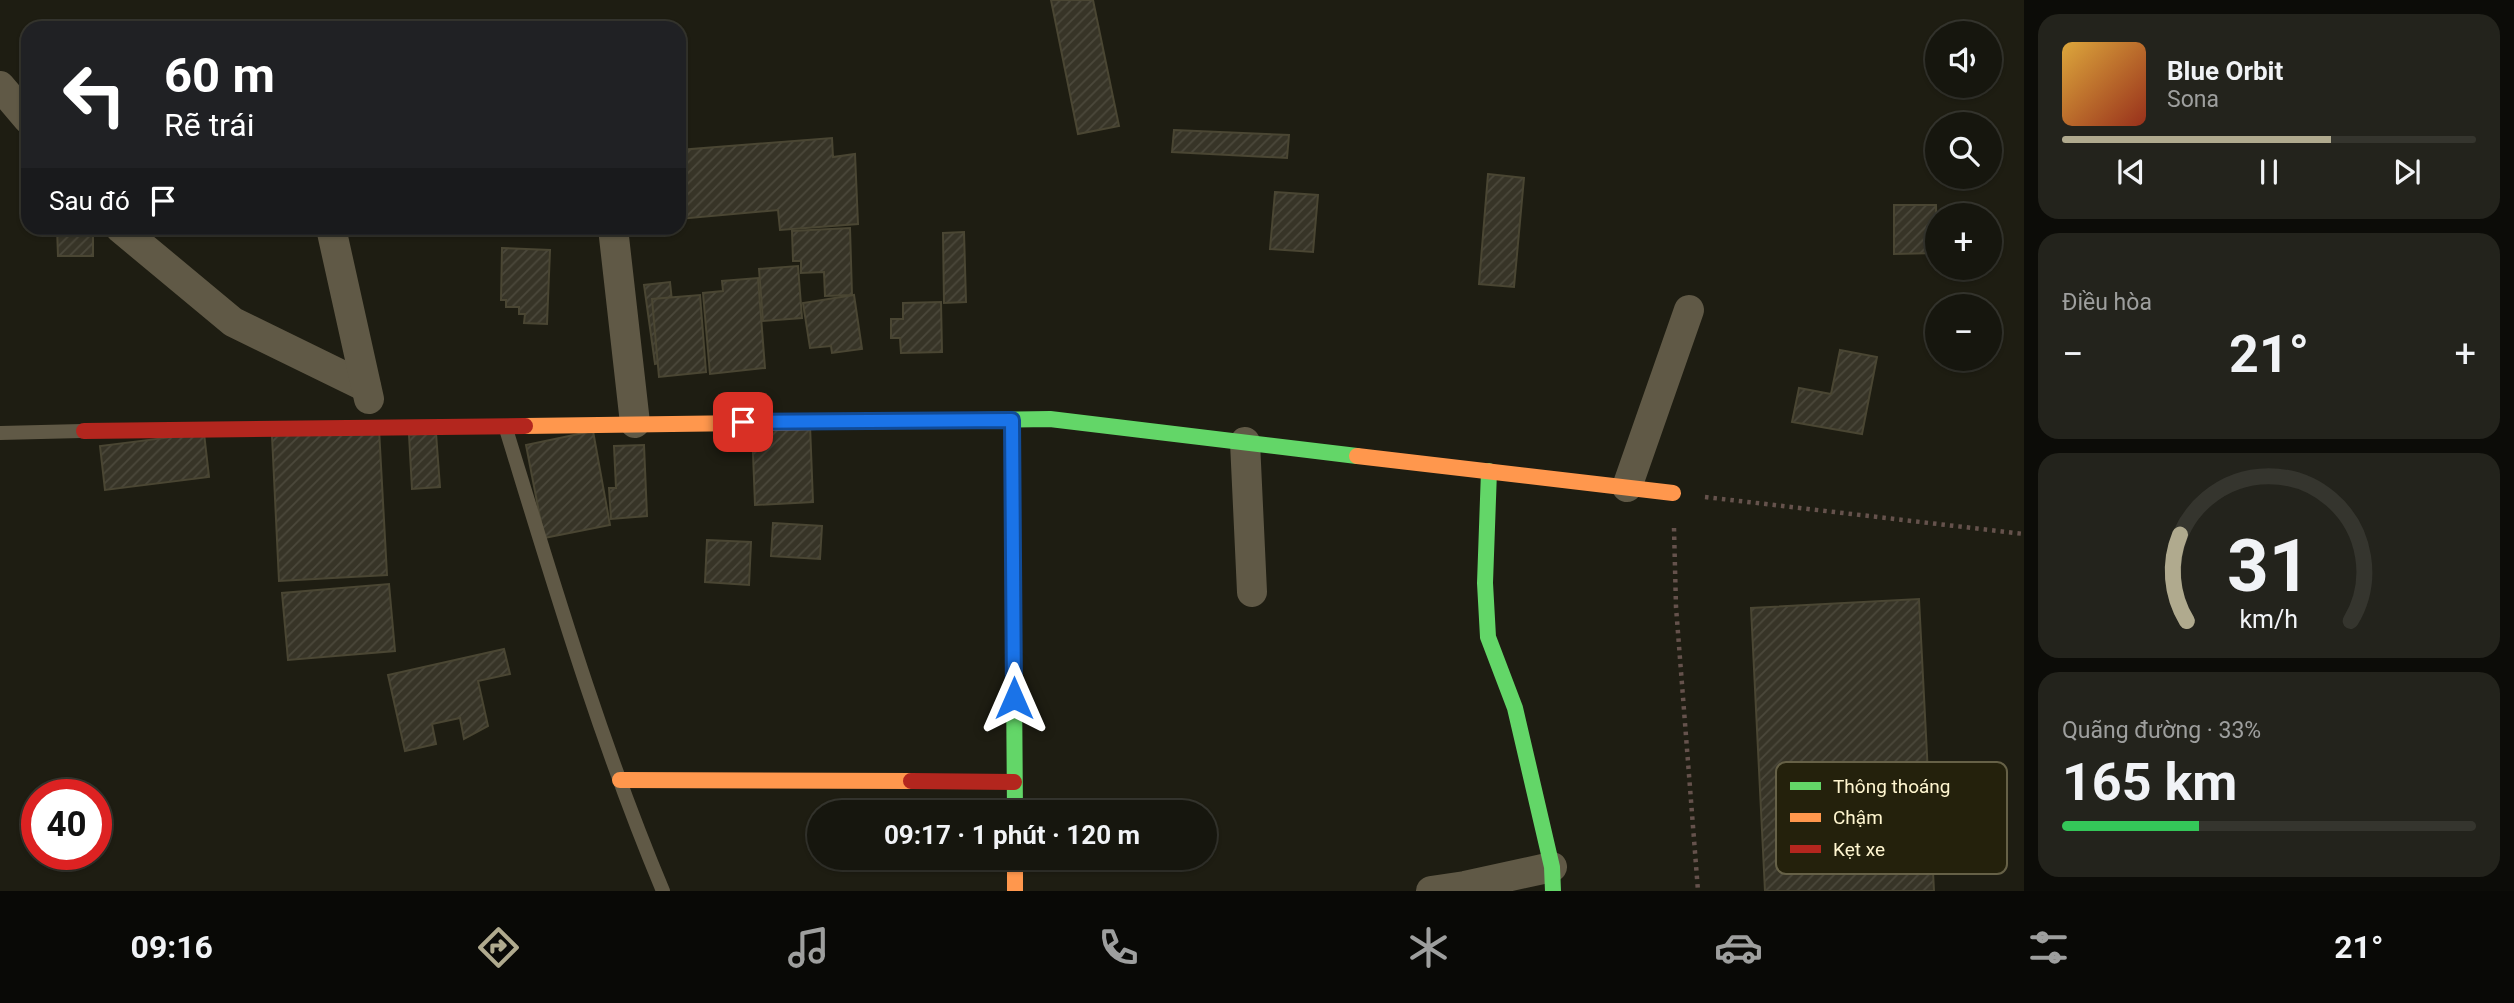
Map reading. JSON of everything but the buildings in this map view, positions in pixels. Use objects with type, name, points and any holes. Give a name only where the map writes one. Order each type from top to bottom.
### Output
[{"type":"street","points":[[0,86],[21,111]]},
{"type":"street","points":[[128,235],[233,322],[366,387]]},
{"type":"street","points":[[333,235],[375,426]]},
{"type":"street","points":[[614,235],[635,424]]},
{"type":"street","points":[[1627,487],[1689,310]]},
{"type":"street","points":[[83,431],[1051,419],[1673,493]]},
{"type":"street","points":[[1012,420],[1014,800]]},
{"type":"street","points":[[1245,442],[1252,592]]},
{"type":"street","points":[[1432,891],[1553,879],[1515,708],[1488,637],[1485,583],[1489,471]]},
{"type":"street","points":[[621,780],[1014,782]]},
{"type":"street","points":[[1015,870],[1015,891]]},
{"type":"lane","points":[[504,425],[572,643],[663,891]]},
{"type":"lane","points":[[0,433],[83,431]]},
{"type":"path","points":[[1698,891],[1676,607],[1673,493],[2024,534]]},
{"type":"traffic: fast","points":[[892,421],[1050,419],[1357,456]]},
{"type":"traffic: fast","points":[[1012,420],[1015,800]]},
{"type":"traffic: fast","points":[[1489,471],[1485,583],[1488,637],[1515,708],[1552,867],[1553,891]]},
{"type":"traffic: slow","points":[[525,426],[892,421]]},
{"type":"traffic: slow","points":[[1357,456],[1673,493]]},
{"type":"traffic: slow","points":[[620,780],[911,781]]},
{"type":"traffic: slow","points":[[1015,870],[1015,891]]},
{"type":"traffic: jam","points":[[84,431],[525,426]]},
{"type":"traffic: jam","points":[[911,781],[1014,782]]},
{"type":"route","points":[[743,422],[1012,420],[1014,698]]}]
